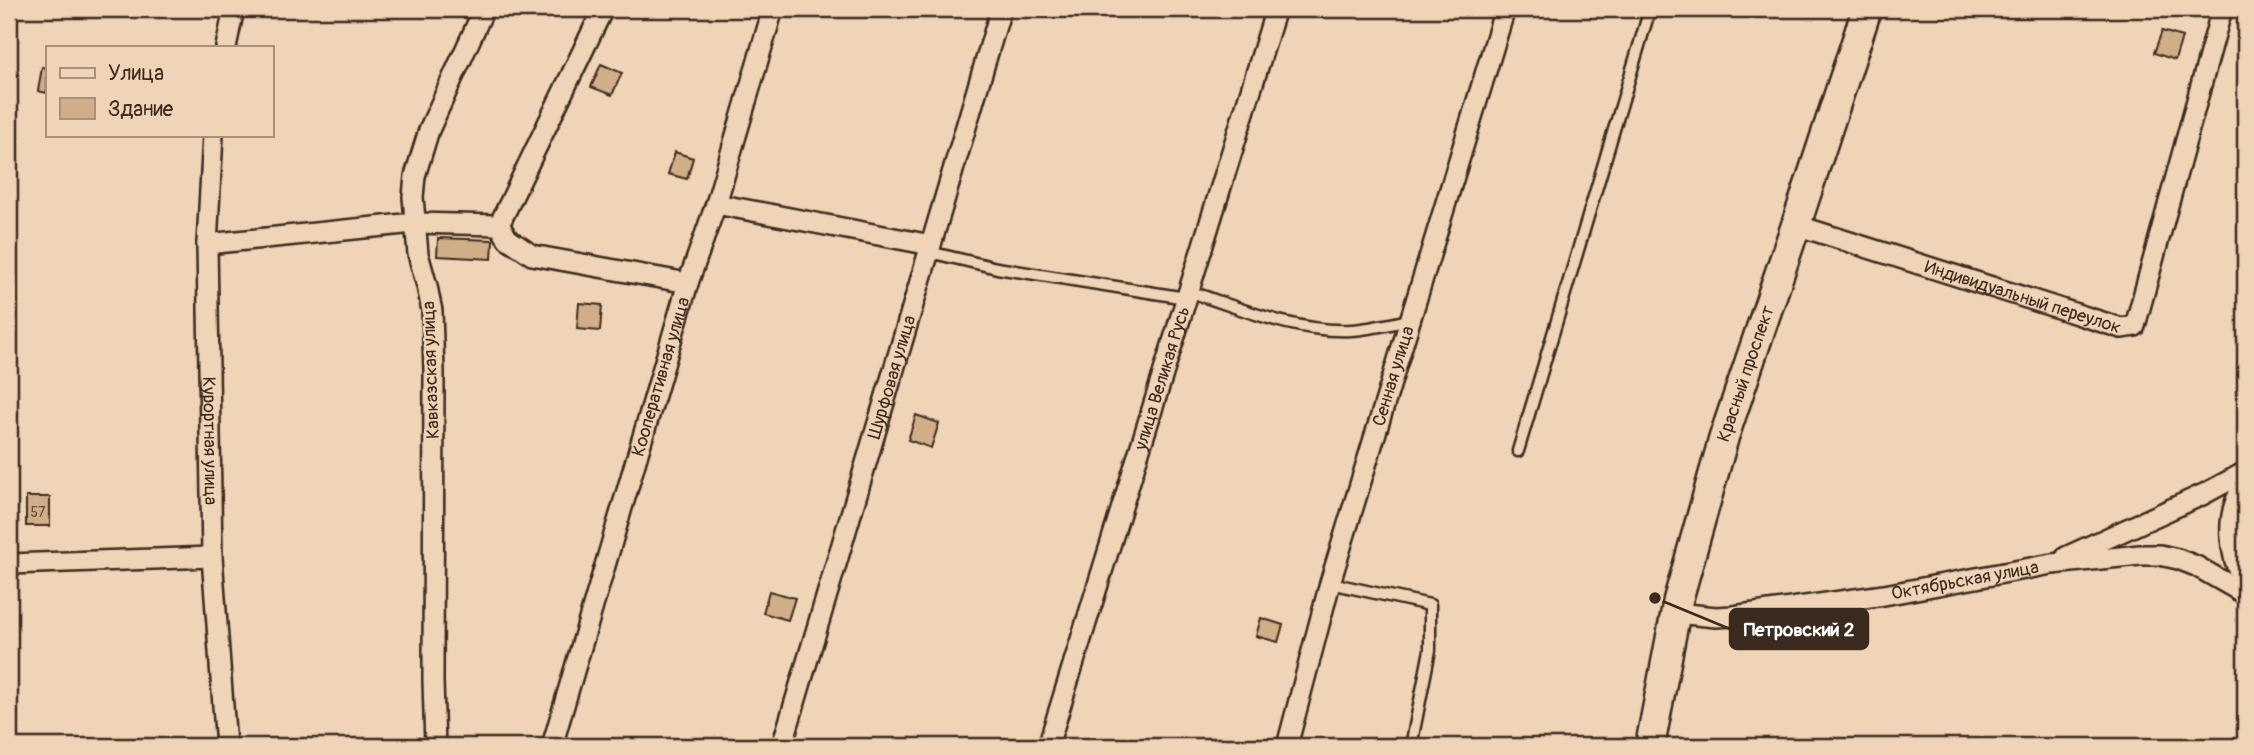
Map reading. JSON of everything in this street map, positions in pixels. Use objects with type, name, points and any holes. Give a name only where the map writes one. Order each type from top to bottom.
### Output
[{"type":"street","points":[[226,46],[234,9]]},
{"type":"street","name":"Кавказская улица","points":[[435,746],[432,312],[414,223],[415,176],[429,130],[484,9]]},
{"type":"street","points":[[499,225],[603,9]]},
{"type":"street","name":"Кооперативная улица","points":[[552,746],[688,283],[716,204],[773,9]]},
{"type":"street","name":"Шурфовая улица","points":[[782,746],[1002,9]]},
{"type":"street","name":"улица Великая Русь","points":[[1048,746],[1276,9]]},
{"type":"street","name":"Сенная улица","points":[[1287,746],[1330,583],[1505,9]]},
{"type":"street","name":"Красный проспект","points":[[1650,746],[1676,613],[1724,437],[1867,9]]},
{"type":"street","name":"Индивидуальный переулок","points":[[1796,225],[2121,328],[2134,326],[2222,9]]},
{"type":"street","name":"Курортная улица","points":[[213,136],[207,244],[212,557],[226,746]]},
{"type":"street","points":[[716,204],[930,249]]},
{"type":"street","points":[[207,244],[414,223],[499,225]]},
{"type":"street","points":[[499,225],[508,239],[532,255],[688,283]]},
{"type":"street","points":[[2052,564],[2204,495],[2245,472]]},
{"type":"street","points":[[2245,483],[2237,496],[2230,535],[2233,555],[2245,586]]},
{"type":"street","name":"Октябрьская улица","points":[[1676,613],[1716,617],[1746,614],[1884,595],[2052,564],[2160,555],[2196,566],[2245,594]]},
{"type":"street","points":[[9,564],[212,557]]},
{"type":"lane","points":[[1518,451],[1650,9]]},
{"type":"lane","points":[[930,249],[997,268],[1187,295],[1313,328],[1350,330],[1409,320]]},
{"type":"lane","points":[[1330,583],[1430,605],[1430,650],[1411,746]]},
{"type":"building","points":[[2162,31],[2182,37],[2175,60],[2154,53]]},
{"type":"building","points":[[601,64],[622,73],[612,95],[591,87]]},
{"type":"building","points":[[42,67],[46,68],[46,93],[38,91]]},
{"type":"building","points":[[675,152],[693,158],[687,179],[668,174]]},
{"type":"building","points":[[438,238],[493,240],[492,259],[437,256]]},
{"type":"building","points":[[579,303],[602,305],[600,331],[577,329]]},
{"type":"building","points":[[916,415],[939,423],[931,448],[908,440]]},
{"type":"building","points":[[26,497],[50,497],[50,526],[26,526]]},
{"type":"building","points":[[769,591],[795,598],[788,620],[763,613]]},
{"type":"building","points":[[1261,618],[1283,625],[1278,642],[1256,636]]},
{"type":"place","name":"Петровский 2","points":[[1655,598]]}]
